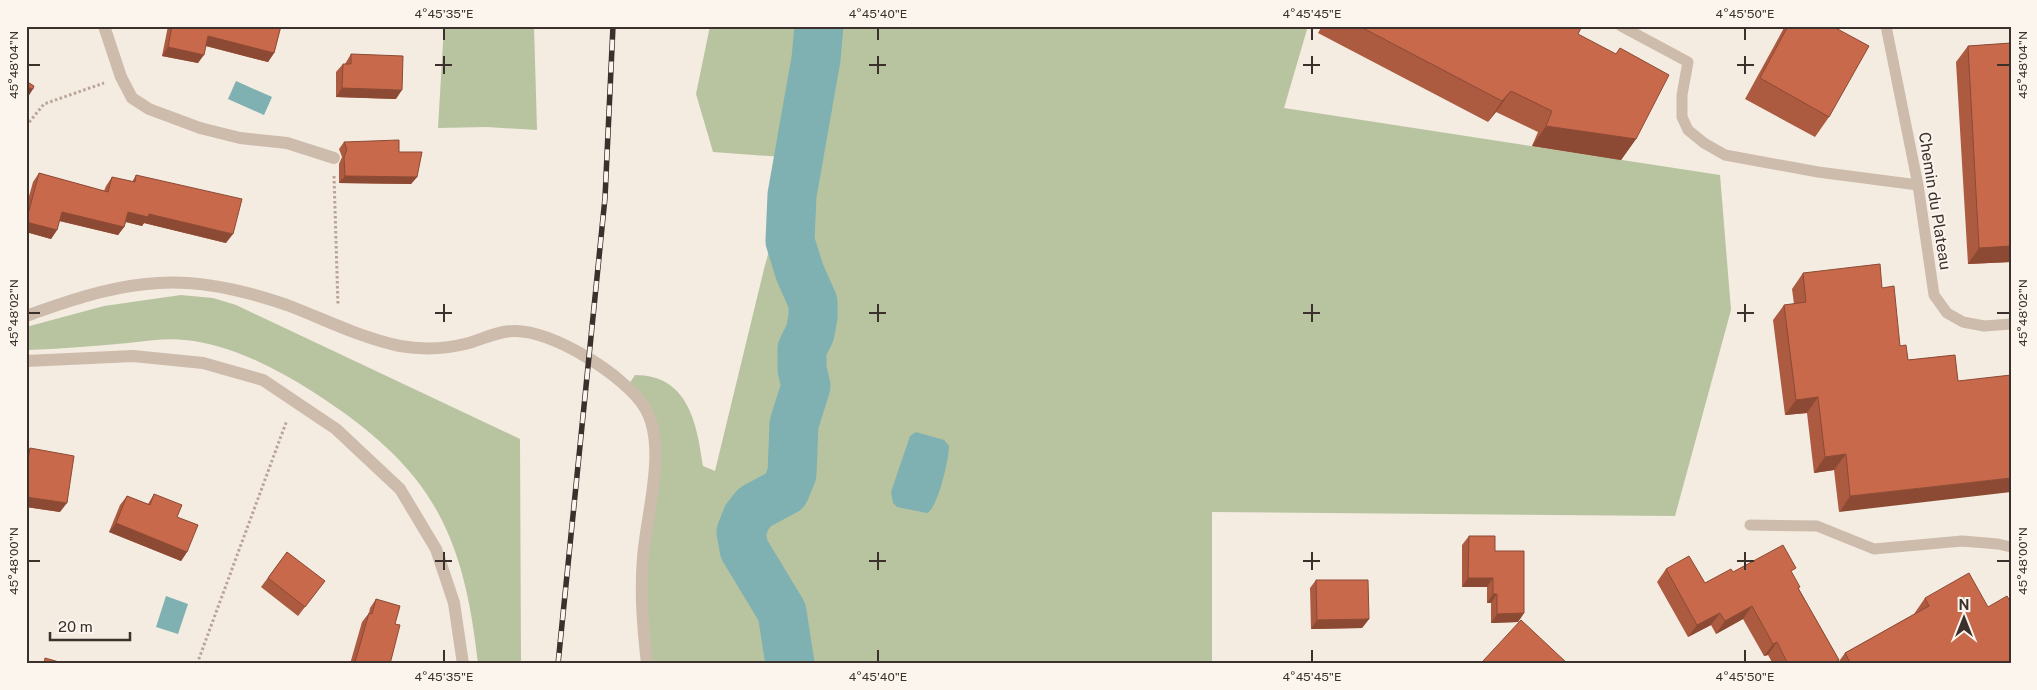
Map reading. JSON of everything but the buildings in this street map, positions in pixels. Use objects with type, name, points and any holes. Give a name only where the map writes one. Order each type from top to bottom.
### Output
[{"type":"street","points":[[104,26],[122,77],[132,98],[164,116],[240,138],[287,142],[334,158]]},
{"type":"street","points":[[26,316],[95,294],[145,284],[168,283],[228,290],[285,305],[365,336],[420,348],[453,346],[505,332],[536,332],[551,338],[590,360],[627,387],[639,399],[650,418],[654,435],[654,470],[646,522],[641,590],[648,664]]},
{"type":"street","points":[[26,360],[133,356],[203,363],[263,380],[336,429],[400,489],[436,550],[454,603],[463,664]]},
{"type":"lane","points":[[1621,26],[1688,62],[1682,95],[1682,117],[1688,130],[1704,143],[1725,155],[1818,172],[1918,184]]},
{"type":"lane","name":"Chemin du Plateau","points":[[1886,26],[1918,184],[1934,295],[1947,313],[1963,322],[1984,326],[2011,324]]},
{"type":"lane","points":[[1750,525],[1817,526],[1874,550],[1962,541],[2011,547]]},
{"type":"path","points":[[26,126],[44,104],[122,77]]},
{"type":"path","points":[[334,158],[339,326]]},
{"type":"path","points":[[197,664],[294,401]]},
{"type":"green space","points":[[444,26],[534,26],[537,130],[487,127],[438,128]]},
{"type":"green space","points":[[710,26],[1308,26],[1284,108],[1720,175],[1731,310],[1675,516],[1212,512],[1212,664],[647,664],[642,617],[654,435],[627,387],[635,375],[653,377],[667,383],[678,392],[687,404],[693,418],[703,466],[715,471],[764,269],[776,226],[793,185],[797,158],[713,152],[696,94]]},
{"type":"green space","points":[[181,295],[213,298],[236,305],[520,439],[521,664],[478,664],[471,616],[462,574],[449,536],[433,503],[411,473],[384,445],[310,390],[266,365],[218,346],[201,342],[164,340],[26,350],[26,327],[104,306]]},
{"type":"water","points":[[236,81],[272,97],[264,115],[228,99]]},
{"type":"water","points":[[916,432],[944,440],[949,446],[939,493],[927,513],[897,507],[893,503],[891,492],[910,436]]},
{"type":"water","points":[[166,596],[188,604],[178,634],[156,627]]},
{"type":"waterway","points":[[790,664],[782,612],[744,549],[741,532],[747,517],[755,507],[785,491],[792,474],[794,424],[806,386],[802,369],[802,349],[810,333],[813,302],[800,273],[790,241],[792,195],[816,59],[819,26]]},
{"type":"railway","points":[[558,664],[605,198],[613,26]]}]
